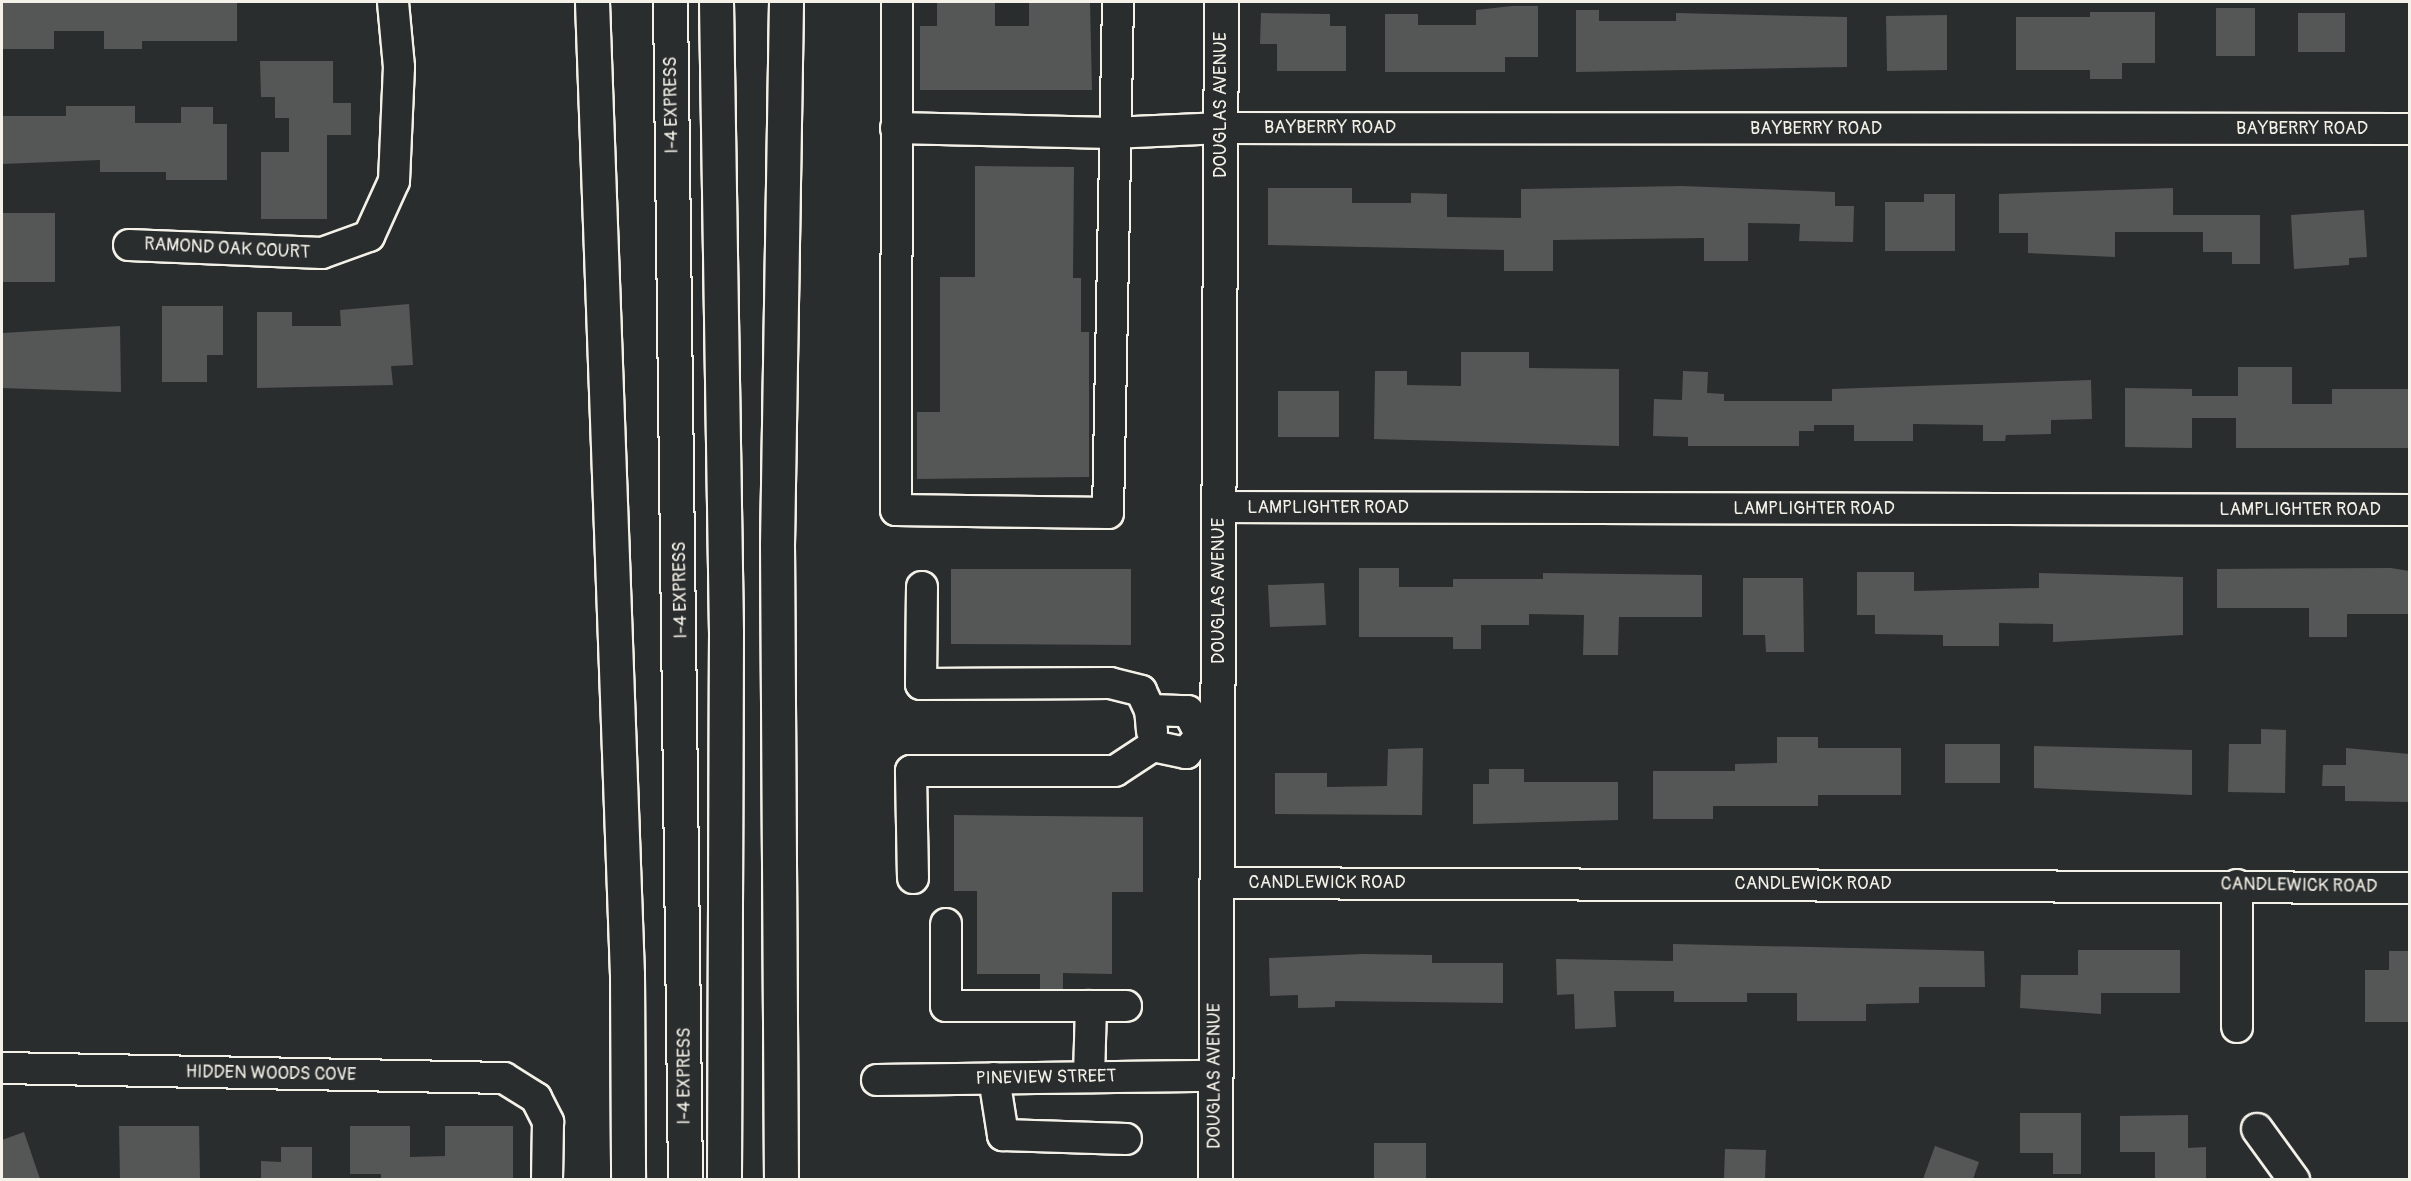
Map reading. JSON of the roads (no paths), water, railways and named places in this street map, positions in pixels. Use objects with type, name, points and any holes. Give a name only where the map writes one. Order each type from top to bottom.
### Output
[{"type":"main road","points":[[592,2],[627,974],[628,1179]]},
{"type":"main road","name":"I-4 EXPRESS","points":[[670,2],[685,1179]]},
{"type":"main road","points":[[716,2],[726,632],[724,1179]]},
{"type":"main road","points":[[781,1179],[777,545],[786,2]]},
{"type":"main road","name":"DOUGLAS AVENUE","points":[[1215,1179],[1217,883],[1210,735],[1219,507],[1221,2]]},
{"type":"street","name":"RAMOND OAK COURT","points":[[129,245],[322,254],[369,236],[394,181],[399,67],[393,2]]},
{"type":"street","points":[[897,2],[896,510],[1108,513],[1112,133],[1118,2]]},
{"type":"street","name":"BAYBERRY ROAD","points":[[896,128],[1112,133],[1222,128],[2409,129]]},
{"type":"street","name":"LAMPLIGHTER ROAD","points":[[1219,507],[2409,510]]},
{"type":"street","points":[[922,587],[921,684],[1110,683],[1141,691],[1150,710],[1153,746]]},
{"type":"street","points":[[914,878],[911,771],[1115,771],[1153,746],[1186,753],[1210,735],[1188,711],[1150,710]]},
{"type":"street","name":"CANDLEWICK ROAD","points":[[1217,883],[2236,885],[2409,888]]},
{"type":"street","points":[[2236,885],[2237,1028]]},
{"type":"street","points":[[946,924],[946,1006],[1126,1006]]},
{"type":"street","points":[[1089,1077],[1091,1006]]},
{"type":"street","name":"HIDDEN WOODS COVE","points":[[2,1068],[504,1078],[536,1098],[548,1122],[547,1179]]},
{"type":"street","name":"PINEVIEW STREET","points":[[877,1080],[1215,1076]]},
{"type":"street","points":[[994,1078],[1003,1135],[1126,1138]]},
{"type":"street","points":[[2257,1129],[2294,1179]]}]
